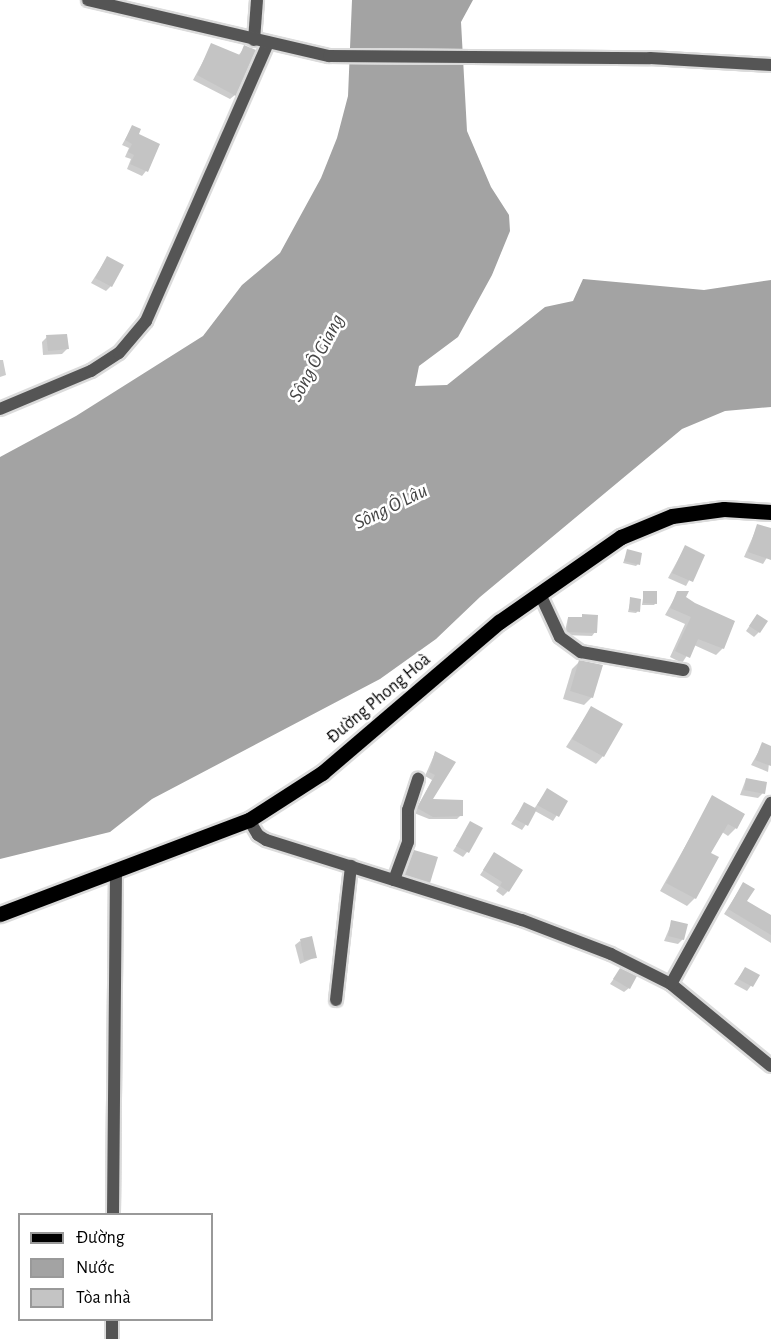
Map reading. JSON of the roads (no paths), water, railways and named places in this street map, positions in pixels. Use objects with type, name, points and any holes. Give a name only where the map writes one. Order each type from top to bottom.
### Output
[{"type":"main road","name":"Đường Phong Hoà","points":[[0,914],[249,820],[322,773],[499,622],[621,537],[672,516],[724,509],[771,512]]},
{"type":"street","points":[[88,0],[329,56],[650,58],[771,65]]},
{"type":"street","points":[[254,40],[257,0]]},
{"type":"street","points":[[0,409],[91,371],[119,352],[146,321],[268,43]]},
{"type":"street","points":[[540,594],[560,637],[581,652],[683,670]]},
{"type":"street","points":[[394,880],[408,842],[408,810],[418,779]]},
{"type":"street","points":[[671,984],[771,803]]},
{"type":"street","points":[[249,820],[258,835],[266,840],[580,940],[671,984],[771,1066]]},
{"type":"street","points":[[336,1000],[351,866]]},
{"type":"street","points":[[113,1213],[116,871]]},
{"type":"street","points":[[112,1321],[112,1339]]},
{"type":"water","points":[[352,0],[473,0],[461,22],[467,131],[491,187],[509,215],[510,231],[492,275],[458,337],[419,366],[415,386],[447,385],[545,307],[573,301],[583,279],[704,290],[771,280],[771,407],[725,411],[682,429],[480,597],[436,639],[380,679],[152,799],[110,832],[0,859],[0,457],[76,416],[203,336],[242,285],[280,253],[321,178],[337,138],[348,96]]},
{"type":"water label","name":"Sông Ô Giang","points":[[317,358]]},
{"type":"water label","name":"Sông Ô Lâu","points":[[391,507]]}]
